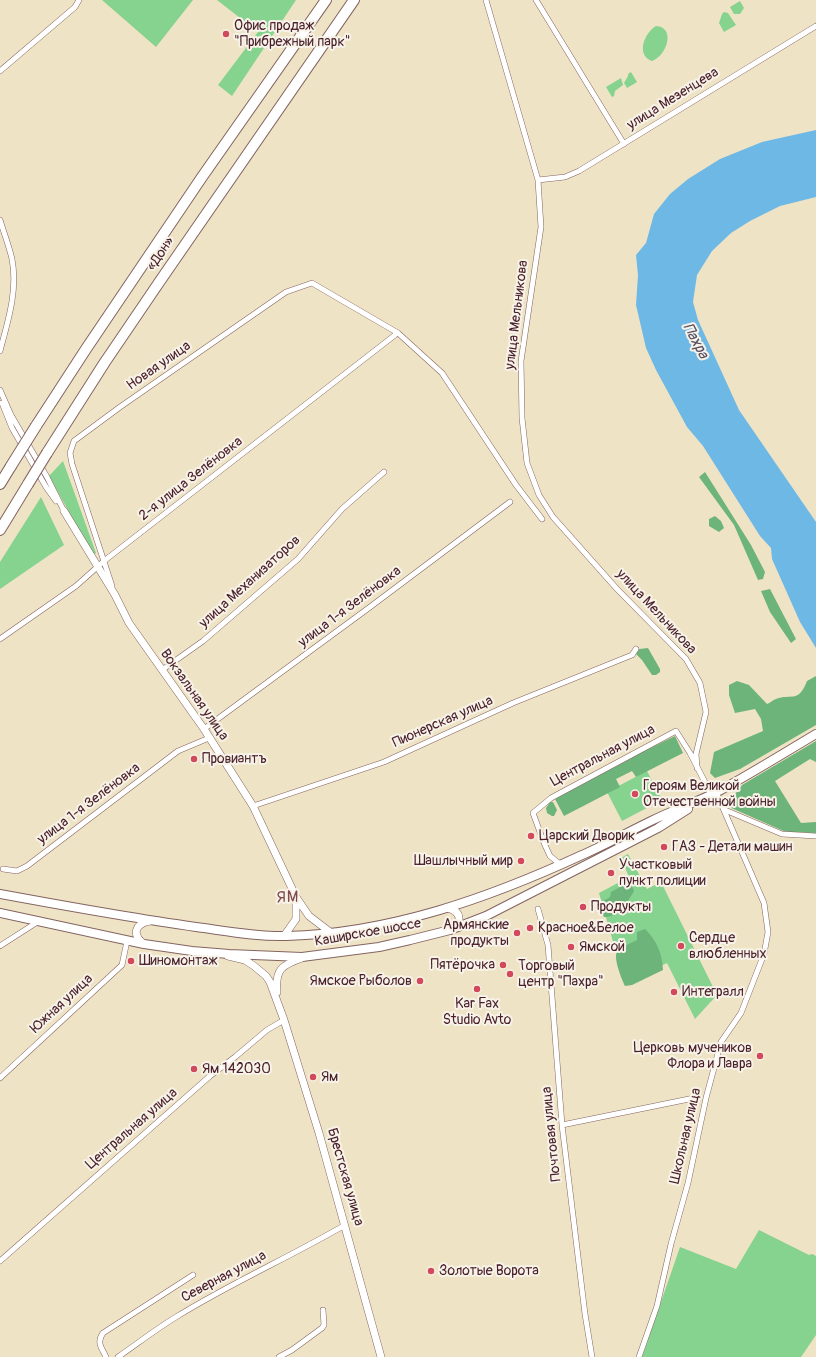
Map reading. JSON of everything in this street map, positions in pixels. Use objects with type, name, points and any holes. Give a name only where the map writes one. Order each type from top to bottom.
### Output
[{"type":"highway","name":"«Дон»","points":[[0,484],[86,349],[193,190],[326,0]]},
{"type":"highway","name":"«Дон»","points":[[0,530],[105,362],[354,0]]},
{"type":"main road","name":"Вокзальная улица","points":[[64,511],[97,568],[115,595],[128,623],[204,729],[253,806],[296,897],[309,916],[330,932]]},
{"type":"main road","name":"Каширское шоссе","points":[[0,913],[127,941],[214,953],[302,957],[379,947],[450,930],[486,916],[658,828],[714,793],[816,734]]},
{"type":"main road","name":"Каширское шоссе","points":[[0,894],[150,921],[248,934],[284,936],[366,928],[405,920],[469,901],[560,865],[652,820],[714,793]]},
{"type":"main road","name":"Вокзальная улица","points":[[284,936],[296,919],[296,897]]},
{"type":"main road","points":[[446,908],[454,910],[459,918],[457,924],[450,930]]},
{"type":"main road","points":[[0,919],[29,919]]},
{"type":"main road","points":[[144,944],[137,938],[136,930],[141,923],[150,921]]},
{"type":"main road","name":"Брестская улица","points":[[214,953],[245,960],[261,970],[270,982],[284,1020],[312,1108],[381,1357]]},
{"type":"main road","name":"Брестская улица","points":[[279,1006],[276,983],[279,973],[283,966],[302,957]]},
{"type":"street","points":[[0,71],[75,7],[79,0]]},
{"type":"street","name":"улица Мельникова","points":[[486,0],[538,180],[541,227],[521,361],[522,418],[527,463],[539,495],[553,517],[617,589],[686,658],[700,683],[706,712],[696,754],[697,768]]},
{"type":"street","points":[[536,0],[624,144]]},
{"type":"street","name":"улица Мезенцева","points":[[538,180],[565,177],[572,174],[624,144],[816,26]]},
{"type":"street","points":[[0,220],[12,258],[13,285],[10,310],[0,351]]},
{"type":"street","name":"Новая улица","points":[[115,595],[70,453],[71,446],[78,438],[120,407],[291,289],[312,283],[397,334],[442,373],[516,485],[542,519]]},
{"type":"street","name":"2-я улица Зелёновка","points":[[0,639],[76,586],[104,561],[397,334]]},
{"type":"street","points":[[0,390],[11,415],[47,477],[64,511]]},
{"type":"street","points":[[0,394],[5,412],[12,428],[46,486],[64,511]]},
{"type":"street","name":"улица Механизаторов","points":[[162,670],[203,641],[298,559],[342,509],[384,472]]},
{"type":"street","name":"улица 1-я Зелёновка","points":[[204,729],[510,502]]},
{"type":"street","name":"Пионерская улица","points":[[253,806],[384,762],[513,703],[632,655],[636,649]]},
{"type":"street","name":"Центральная улица","points":[[560,865],[550,856],[533,813],[551,798],[676,730],[697,768],[714,793]]},
{"type":"street","name":"улица 1-я Зелёновка","points":[[3,869],[17,871],[27,866],[178,751],[209,738]]},
{"type":"street","name":"Школьная улица","points":[[639,1357],[657,1306],[721,1042],[741,1013],[764,954],[768,932],[764,903],[736,840],[725,810],[714,793]]},
{"type":"street","points":[[725,810],[782,834],[816,836]]},
{"type":"street","name":"Почтовая улица","points":[[538,909],[548,945],[562,1125],[584,1314],[592,1357]]},
{"type":"street","points":[[0,946],[39,921]]},
{"type":"street","name":"Южная улица","points":[[0,1078],[122,965],[127,941]]},
{"type":"street","name":"Центральная улица","points":[[0,1261],[214,1073],[267,1030],[284,1020]]},
{"type":"street","points":[[562,1125],[694,1098]]},
{"type":"street","name":"Северная улица","points":[[118,1357],[176,1317],[262,1269],[306,1248],[345,1225]]},
{"type":"street","points":[[106,1357],[99,1342],[99,1338],[103,1333],[193,1275]]},
{"type":"street","points":[[279,1357],[292,1350],[322,1328],[324,1325],[323,1310]]},
{"type":"green space","points":[[102,0],[193,0],[156,47]]},
{"type":"green space","points":[[217,0],[296,0],[232,96],[218,85],[258,32]]},
{"type":"green space","points":[[740,1],[744,8],[740,14],[734,14],[730,7]]},
{"type":"green space","points":[[724,12],[728,13],[736,25],[724,32],[719,23]]},
{"type":"green space","points":[[656,26],[666,31],[667,42],[662,54],[652,61],[644,54],[643,49],[645,38]]},
{"type":"green space","points":[[631,72],[637,82],[627,88],[624,83],[628,74]]},
{"type":"green space","points":[[621,78],[623,85],[615,91],[614,96],[612,97],[606,87]]},
{"type":"green space","points":[[63,461],[96,553],[93,555],[49,476]]},
{"type":"green space","points":[[705,472],[751,545],[765,572],[763,579],[758,580],[734,525],[699,477]]},
{"type":"green space","points":[[41,497],[64,545],[0,589],[0,562]]},
{"type":"green space","points":[[715,516],[721,521],[724,528],[719,532],[709,526],[709,519]]},
{"type":"green space","points":[[770,589],[796,639],[791,643],[770,612],[761,591]]},
{"type":"green space","points":[[648,648],[660,669],[660,672],[656,675],[652,675],[636,654],[639,649]]},
{"type":"green space","points":[[816,676],[816,725],[740,769],[715,778],[710,773],[714,752],[763,731],[761,719],[755,709],[735,713],[729,695],[729,685],[737,681],[749,685],[767,704],[781,697],[797,695],[804,688],[807,681]]},
{"type":"green space","points":[[675,736],[683,753],[636,777],[632,771],[616,779],[620,787],[564,816],[555,799],[640,753]]},
{"type":"green space","points":[[816,741],[816,762],[810,759],[775,781],[801,823],[816,822],[816,833],[786,832],[729,807],[730,801],[742,785]]},
{"type":"green space","points":[[647,771],[662,800],[622,821],[607,792]]},
{"type":"green space","points":[[550,802],[553,802],[557,810],[554,816],[547,813],[546,808]]},
{"type":"green space","points":[[628,854],[647,889],[661,882],[717,995],[695,1019],[667,963],[625,983],[599,893],[629,877],[621,858]]},
{"type":"green space","points":[[628,880],[630,881],[634,891],[629,900],[618,912],[609,917],[604,917],[600,909],[600,903],[610,897],[611,892]]},
{"type":"green space","points":[[645,929],[653,938],[658,948],[663,970],[632,985],[625,986],[617,964],[617,952],[637,940],[637,932]]},
{"type":"green space","points":[[759,1230],[809,1255],[812,1254],[816,1256],[816,1335],[801,1357],[642,1357],[680,1247],[736,1269]]},
{"type":"water","name":"Пахра","points":[[816,130],[816,197],[780,206],[750,221],[731,233],[712,251],[697,275],[693,302],[698,320],[739,410],[816,522],[816,648],[800,622],[772,559],[771,548],[760,536],[703,446],[687,427],[656,370],[646,348],[636,305],[638,275],[636,255],[646,243],[654,214],[670,194],[688,179],[720,159],[762,142]]},
{"type":"place","name":"Офис продаж \"Прибрежный парк\"","points":[[226,34]]},
{"type":"place","name":"Провиантъ","points":[[194,759]]},
{"type":"place","name":"Героям Великой Отечественной войны","points":[[635,794]]},
{"type":"place","name":"Царский Дворик","points":[[531,836]]},
{"type":"place","name":"ГАЗ - Детали машин","points":[[664,847]]},
{"type":"place","name":"Шашлычный мир","points":[[521,861]]},
{"type":"place","name":"Участковый пункт полиции","points":[[611,873]]},
{"type":"place","name":"Продукты","points":[[583,907]]},
{"type":"place","name":"Красное&Белое","points":[[530,928]]},
{"type":"place","name":"Армянские продукты","points":[[517,933]]},
{"type":"place","name":"Сердце влюбленных","points":[[681,946]]},
{"type":"place","name":"Ямской","points":[[571,947]]},
{"type":"place","name":"Шиномонтаж","points":[[131,961]]},
{"type":"place","name":"Пятёрочка","points":[[503,965]]},
{"type":"place","name":"Торговый центр \"Пахра\"","points":[[510,974]]},
{"type":"place","name":"Ямское Рыболов","points":[[420,981]]},
{"type":"place","name":"Kar Fax Studio Avto","points":[[477,989]]},
{"type":"place","name":"Интегралл","points":[[674,992]]},
{"type":"place","name":"Церковь мучеников Флора и Лавра","points":[[760,1056]]},
{"type":"place","name":"Ям 142030","points":[[194,1069]]},
{"type":"place","name":"Ям","points":[[313,1077]]},
{"type":"place","name":"Золотые Ворота","points":[[431,1271]]},
{"type":"district","name":"ЯМ","points":[[288,898]]}]
